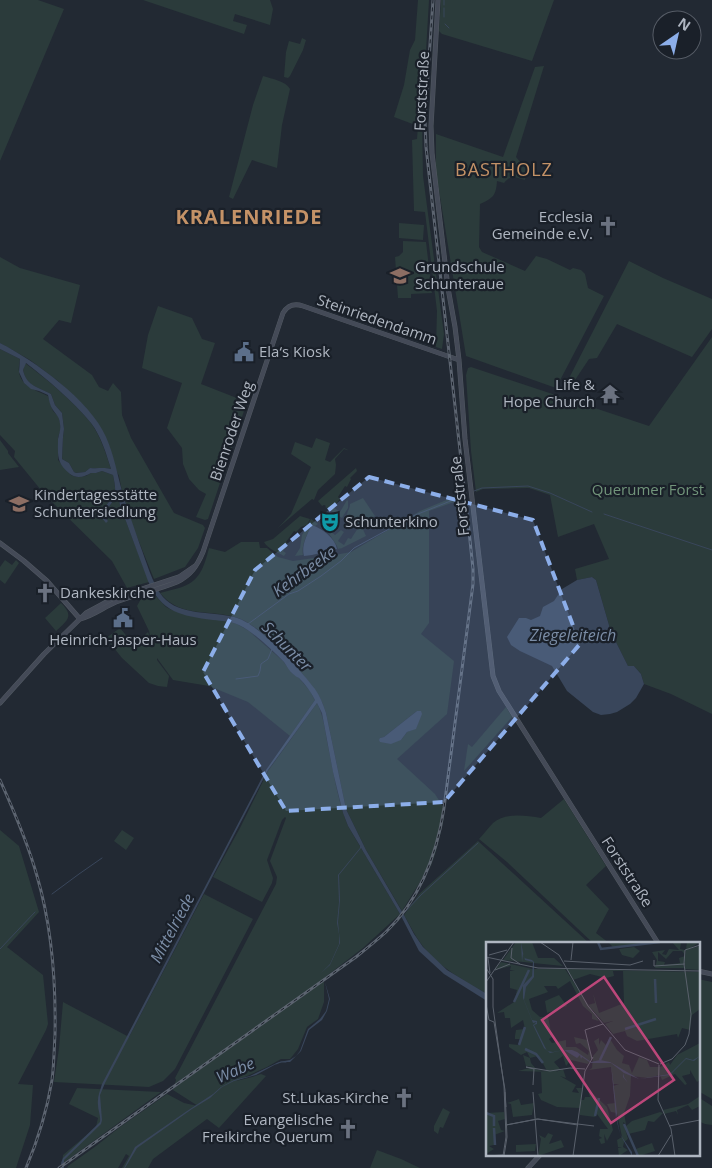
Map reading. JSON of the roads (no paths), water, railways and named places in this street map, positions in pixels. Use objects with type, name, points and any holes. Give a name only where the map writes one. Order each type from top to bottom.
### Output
[{"type":"main road","name":"Forststraße","points":[[438,0],[431,134],[448,288],[459,360],[465,439],[494,680],[497,688],[657,942]]},
{"type":"main road","name":"Steinriedendamm","points":[[288,306],[294,304],[302,306],[459,360]]},
{"type":"main road","name":"Bienroder Weg","points":[[0,703],[44,654],[86,613],[100,604],[124,594],[142,591],[166,583],[184,574],[198,563],[204,552],[283,315],[288,306]]},
{"type":"main road","points":[[0,543],[47,581],[80,619]]},
{"type":"main road","points":[[528,1168],[539,1156]]},
{"type":"water","points":[[0,343],[29,360],[60,383],[88,409],[98,423],[111,450],[126,504],[150,572],[163,597],[170,603],[187,610],[225,615],[244,621],[278,647],[315,689],[326,713],[346,809],[366,850],[423,947],[447,970],[486,993],[486,1000],[444,974],[419,951],[400,914],[361,848],[339,875],[340,900],[338,922],[340,943],[330,965],[320,974],[330,964],[339,944],[337,923],[339,902],[338,875],[360,846],[348,826],[343,813],[322,713],[317,703],[268,770],[105,1083],[100,1095],[101,1124],[64,1160],[64,1168],[62,1168],[61,1163],[63,1158],[100,1122],[98,1099],[102,1084],[266,770],[315,700],[306,686],[292,673],[284,662],[245,628],[230,622],[191,617],[173,611],[159,600],[148,581],[117,494],[104,513],[108,521],[106,523],[102,518],[102,511],[115,492],[113,475],[102,471],[78,477],[72,476],[65,470],[58,454],[60,421],[58,416],[51,407],[48,395],[31,389],[24,383],[19,372],[20,359],[0,349]],"holes":[[[26,363],[52,384],[95,428],[111,469],[90,468],[85,472],[76,473],[69,463],[62,459],[64,429],[62,413],[55,405],[51,394],[27,380],[23,370]]]},
{"type":"water","points":[[312,525],[328,534],[334,541],[337,549],[304,556],[306,536]]},
{"type":"water","name":"Ziegeleiteich","points":[[592,577],[596,580],[609,625],[610,636],[616,642],[628,666],[634,666],[641,674],[644,684],[630,704],[617,712],[601,715],[593,712],[567,691],[552,666],[520,651],[511,645],[507,637],[519,618],[531,620],[540,616],[543,607],[554,601],[562,589],[577,580]]},
{"type":"water","points":[[417,711],[421,711],[422,714],[416,729],[407,732],[401,740],[391,744],[380,742],[380,738],[384,737]]},
{"type":"water","points":[[325,982],[330,999],[327,1011],[322,1020],[309,1030],[301,1051],[296,1056],[300,1051],[308,1029],[326,1011],[329,999]]},
{"type":"water","points":[[296,1056],[290,1062],[278,1063],[256,1075],[234,1081],[222,1087],[210,1098],[137,1148],[124,1168],[135,1147],[221,1087],[234,1080],[250,1076],[279,1062],[290,1060]]},
{"type":"waterway","points":[[444,0],[444,5]]},
{"type":"waterway","points":[[444,8],[444,17]]},
{"type":"waterway","points":[[445,24],[449,28]]},
{"type":"waterway","name":"Kehrbeeke","points":[[474,491],[482,488],[528,486],[550,493],[592,512]]},
{"type":"waterway","name":"Kehrbeeke","points":[[248,624],[289,594],[298,591],[321,576],[341,561],[354,548],[413,516],[458,498]]},
{"type":"waterway","name":"Kehrbeeke","points":[[604,514],[712,550]]},
{"type":"waterway","name":"Schunter","points":[[236,679],[258,676],[261,664],[268,659],[272,649]]},
{"type":"waterway","points":[[403,914],[478,843]]},
{"type":"waterway","points":[[52,894],[102,858]]},
{"type":"waterway","points":[[0,949],[35,912]]},
{"type":"waterway","name":"Wabe","points":[[276,1064],[286,1062]]},
{"type":"railway","points":[[59,1168],[371,945],[386,932],[408,905],[432,859],[444,808],[473,584],[469,531],[426,147],[425,118],[433,0]]},
{"type":"railway","points":[[0,780],[25,839],[37,876],[50,934],[54,974],[55,1035],[52,1080],[42,1125],[26,1168]]},
{"type":"place","name":"Ecclesia Gemeinde e.V.","points":[[608,226]]},
{"type":"place","name":"Grundschule Schunteraue","points":[[400,276]]},
{"type":"place","name":"Ela‘s Kiosk","points":[[244,352]]},
{"type":"place","name":"Life & Hope Church","points":[[610,394]]},
{"type":"place","name":"Kindertagesstätte Schuntersiedlung","points":[[19,504]]},
{"type":"place","name":"Schunterkino","points":[[330,522]]},
{"type":"place","name":"Dankeskirche","points":[[45,593]]},
{"type":"place","name":"Heinrich-Jasper-Haus","points":[[123,618]]},
{"type":"place","name":"St.Lukas-Kirche","points":[[404,1098]]},
{"type":"place","name":"Evangelische Freikirche Querum","points":[[348,1129]]},
{"type":"district","name":"BASTHOLZ","points":[[504,170]]},
{"type":"district","name":"KRALENRIEDE","points":[[249,217]]},
{"type":"park label","name":"Querumer Forst","points":[[648,490]]},
{"type":"water label","name":"Mittelriede","points":[[172,928]]}]
